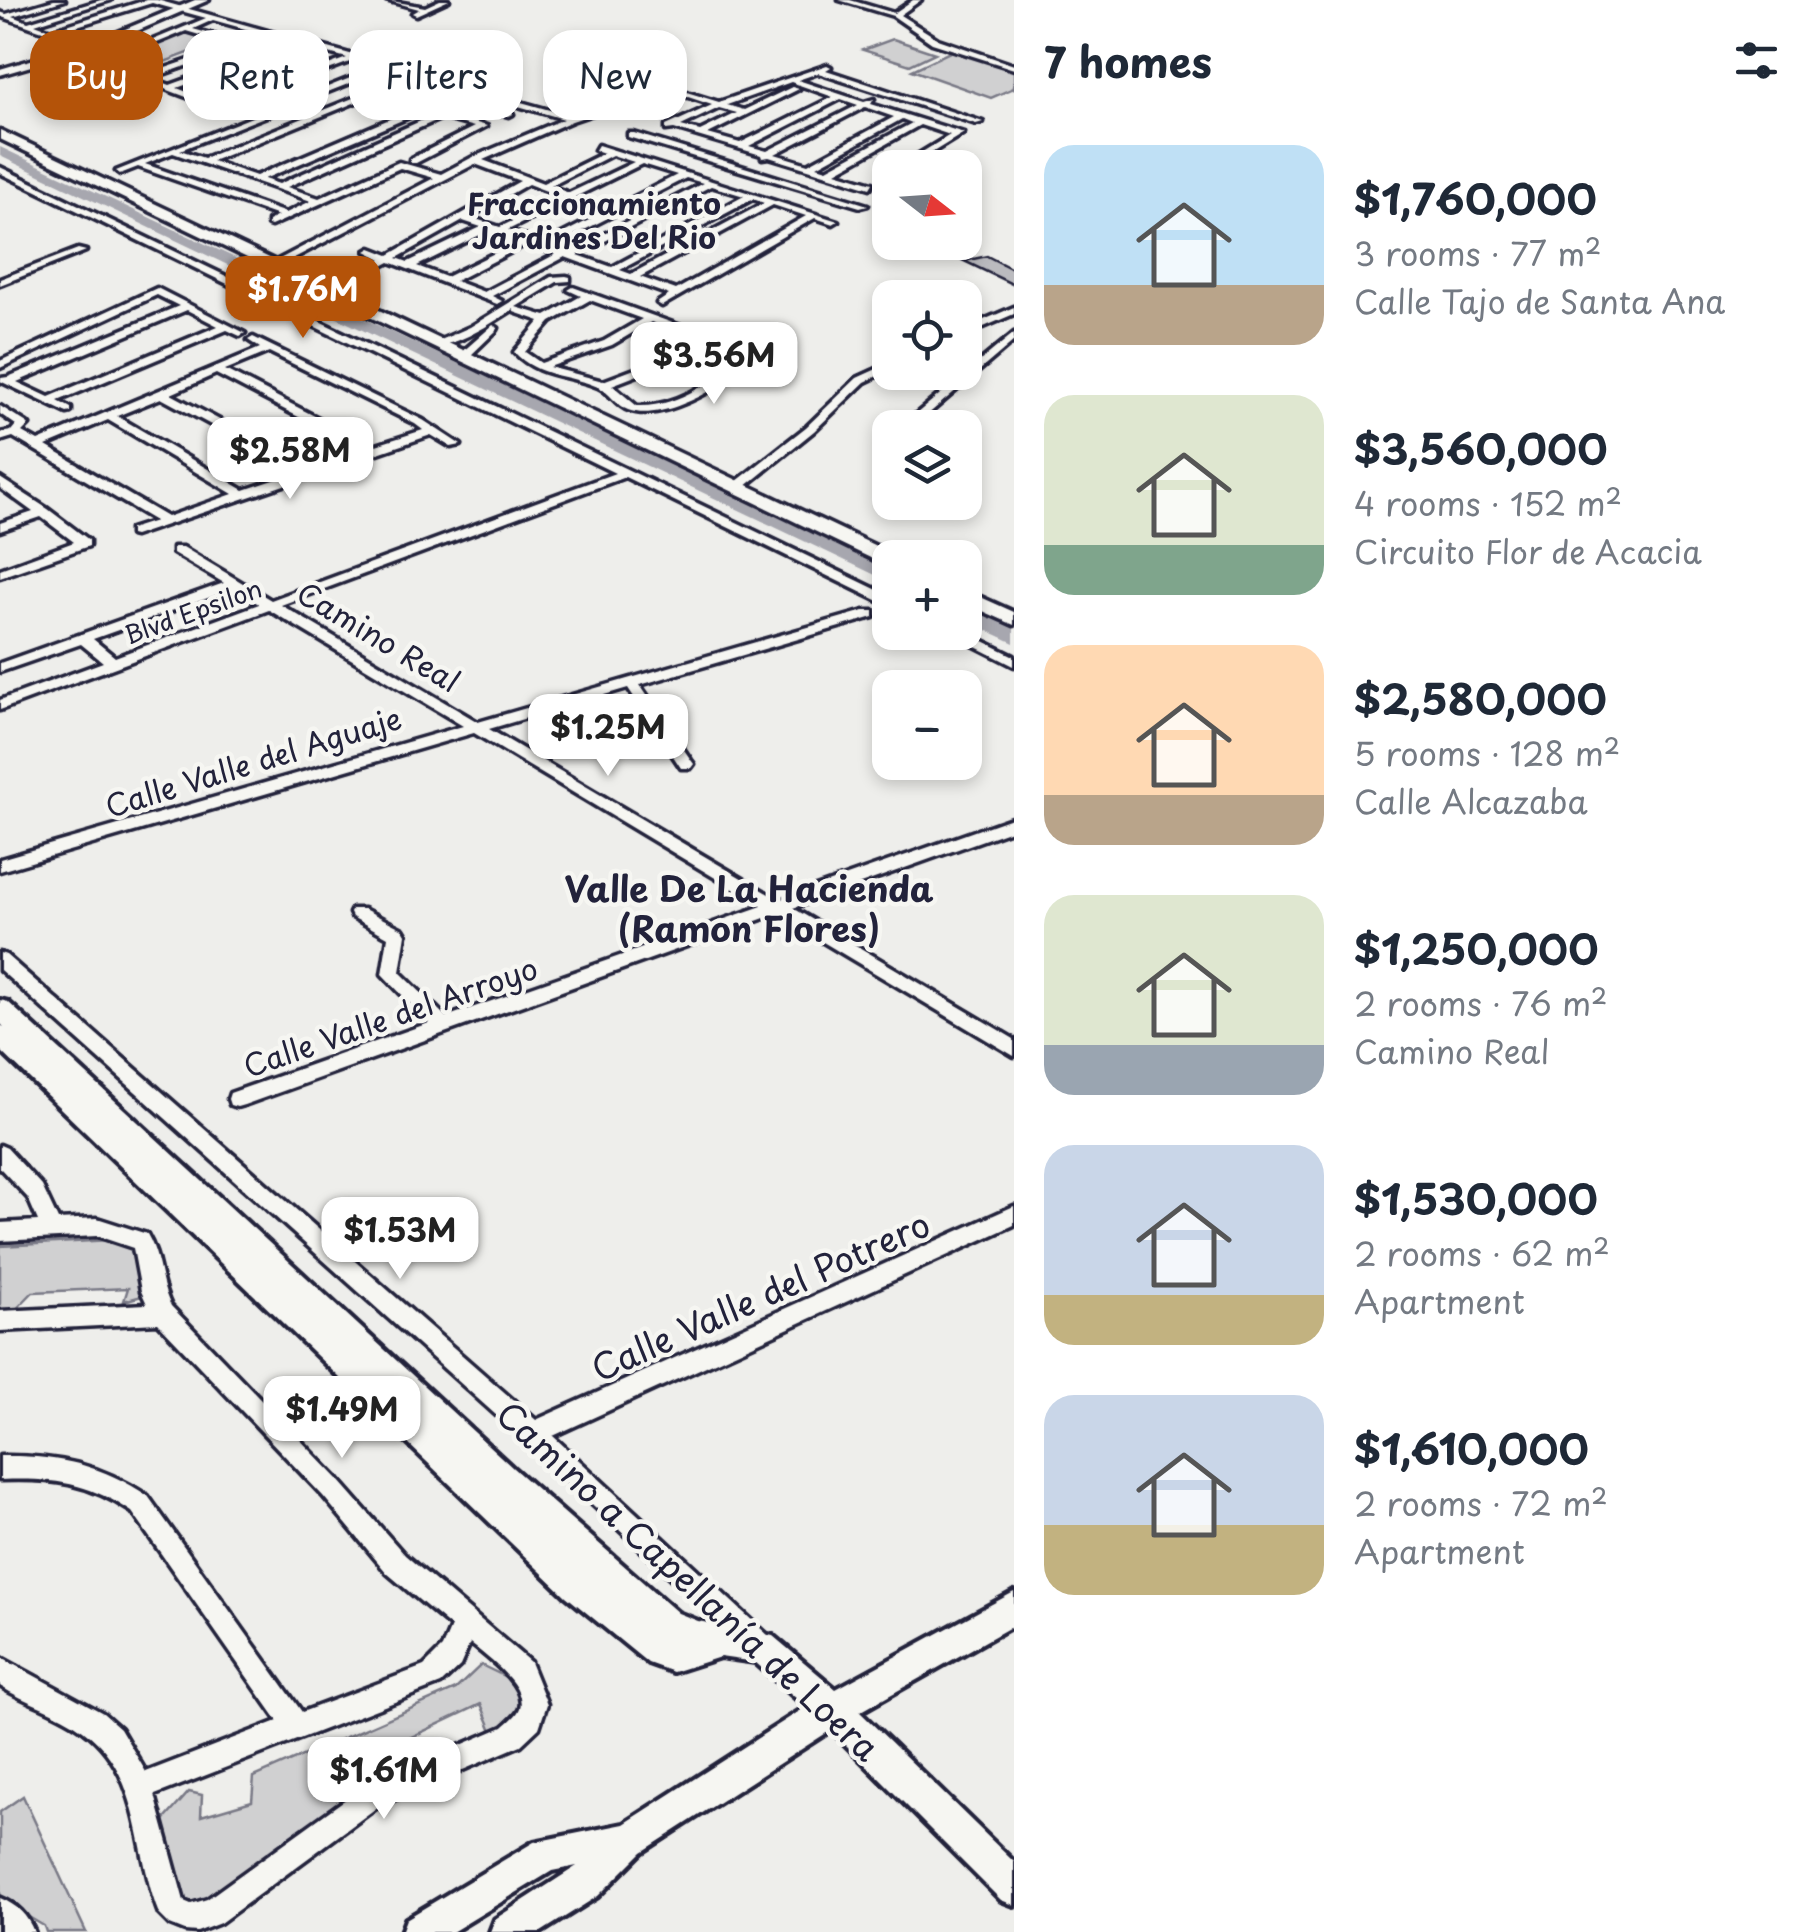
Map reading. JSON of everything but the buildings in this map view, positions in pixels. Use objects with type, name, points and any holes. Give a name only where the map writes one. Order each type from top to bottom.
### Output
[{"type":"main road","points":[[120,30],[176,5],[204,0]]},
{"type":"main road","points":[[142,30],[176,5]]},
{"type":"main road","points":[[0,64],[30,56]]},
{"type":"main road","points":[[0,72],[30,62]]},
{"type":"main road","points":[[0,134],[872,552]]},
{"type":"main road","points":[[982,603],[1013,616]]},
{"type":"street","points":[[3,15],[62,0]]},
{"type":"street","points":[[27,24],[108,0]]},
{"type":"street","points":[[3,15],[51,32],[150,0],[251,30]]},
{"type":"street","points":[[388,0],[426,9]]},
{"type":"street","points":[[416,14],[446,0]]},
{"type":"street","points":[[842,0],[896,15],[936,40],[1014,67]]},
{"type":"street","points":[[896,15],[918,0]]},
{"type":"street","points":[[163,39],[210,18]]},
{"type":"street","points":[[89,21],[111,30]]},
{"type":"street","points":[[646,139],[823,68],[888,92],[983,119],[931,150]]},
{"type":"street","points":[[791,80],[957,135]]},
{"type":"street","points":[[120,171],[349,81]]},
{"type":"street","points":[[168,88],[183,83]]},
{"type":"street","points":[[701,134],[805,84]]},
{"type":"street","points":[[339,85],[349,88]]},
{"type":"street","points":[[163,86],[183,94]]},
{"type":"street","points":[[742,168],[888,92]]},
{"type":"street","points":[[687,96],[744,113]]},
{"type":"street","points":[[742,146],[841,96]]},
{"type":"street","points":[[220,166],[349,104]]},
{"type":"street","points":[[204,161],[349,110]]},
{"type":"street","points":[[810,167],[902,116]]},
{"type":"street","points":[[257,179],[394,120]]},
{"type":"street","points":[[280,187],[430,120]]},
{"type":"street","points":[[458,120],[481,127]]},
{"type":"street","points":[[444,175],[413,161],[496,120]]},
{"type":"street","points":[[279,269],[474,164],[568,120]]},
{"type":"street","points":[[578,120],[584,122]]},
{"type":"street","points":[[279,269],[444,175],[589,120]]},
{"type":"street","points":[[829,172],[920,122]]},
{"type":"street","points":[[786,124],[812,131]]},
{"type":"street","points":[[673,126],[875,182],[846,200]]},
{"type":"street","points":[[631,135],[863,205]]},
{"type":"street","points":[[343,142],[365,149]]},
{"type":"street","points":[[853,143],[872,148]]},
{"type":"street","points":[[598,148],[833,221]]},
{"type":"street","points":[[172,150],[319,201]]},
{"type":"street","points":[[374,267],[462,217],[612,152]]},
{"type":"street","points":[[408,266],[571,197],[642,161]]},
{"type":"street","points":[[137,164],[286,216]]},
{"type":"street","points":[[474,164],[571,197]]},
{"type":"street","points":[[271,223],[399,165],[444,175]]},
{"type":"street","points":[[0,170],[872,592]]},
{"type":"street","points":[[544,246],[685,174]]},
{"type":"street","points":[[484,296],[710,183]]},
{"type":"street","points":[[612,271],[752,196]]},
{"type":"street","points":[[632,278],[772,202]]},
{"type":"street","points":[[616,210],[643,219]]},
{"type":"street","points":[[662,303],[814,215]]},
{"type":"street","points":[[462,217],[677,294]]},
{"type":"street","points":[[687,233],[706,240]]},
{"type":"street","points":[[447,281],[527,240]]},
{"type":"street","points":[[0,282],[81,251]]},
{"type":"street","points":[[372,251],[498,301]]},
{"type":"street","points":[[439,343],[480,331],[567,280],[556,279],[480,331],[466,355]]},
{"type":"street","points":[[572,290],[702,338],[758,354],[698,392],[645,410],[623,404],[606,384]]},
{"type":"street","points":[[0,365],[157,292],[240,333]]},
{"type":"street","points":[[589,296],[552,317],[519,352],[570,378],[606,384],[665,361],[702,338]]},
{"type":"street","points":[[4,380],[188,306]]},
{"type":"street","points":[[523,307],[552,317]]},
{"type":"street","points":[[982,324],[1014,310]]},
{"type":"street","points":[[542,366],[608,343],[651,318]]},
{"type":"street","points":[[51,400],[228,326]]},
{"type":"street","points":[[926,410],[1014,336]]},
{"type":"street","points":[[253,340],[455,444]]},
{"type":"street","points":[[37,446],[268,348]]},
{"type":"street","points":[[216,370],[374,451]]},
{"type":"street","points":[[736,488],[872,375]]},
{"type":"street","points":[[4,380],[67,410]]},
{"type":"street","points":[[161,393],[308,473]]},
{"type":"street","points":[[0,426],[3,411],[21,421],[16,433]]},
{"type":"street","points":[[109,416],[243,496]]},
{"type":"street","points":[[134,532],[430,431]]},
{"type":"street","points":[[0,437],[16,433],[165,522]]},
{"type":"street","name":"Blvd Epsilon","points":[[0,705],[625,473]]},
{"type":"street","points":[[0,573],[84,543],[1,485]]},
{"type":"street","points":[[0,527],[44,512]]},
{"type":"street","name":"Camino Real","points":[[178,550],[1014,1048]]},
{"type":"street","name":"Blvd Epsilon","points":[[0,668],[234,584]]},
{"type":"street","name":"Calle Valle del Aguaje","points":[[0,865],[869,614]]},
{"type":"street","points":[[83,638],[114,664]]},
{"type":"street","points":[[982,646],[1014,662]]},
{"type":"street","points":[[630,680],[652,710],[656,726],[686,764]]},
{"type":"street","name":"Calle Valle del Arroyo","points":[[237,1099],[1014,823]]},
{"type":"street","points":[[358,913],[397,934],[391,974],[444,1026]]},
{"type":"street","name":"Camino a Capellanía de Loera","points":[[0,960],[533,1434],[833,1709],[1014,1887]]},
{"type":"street","points":[[0,1009],[502,1478],[653,1613],[684,1632],[762,1647]]},
{"type":"street","points":[[0,1035],[577,1586],[658,1652],[673,1656],[720,1640]]},
{"type":"street","points":[[0,1154],[35,1192],[52,1230]]},
{"type":"street","name":"Calle Valle del Potrero","points":[[533,1434],[1014,1216]]},
{"type":"street","points":[[0,1232],[118,1231],[140,1241],[146,1251],[152,1291],[162,1313],[332,1488],[396,1564],[521,1671],[534,1704],[527,1723],[512,1736],[370,1797],[202,1918],[182,1918],[169,1904],[140,1787],[96,1723],[0,1670]]},
{"type":"street","points":[[0,1322],[162,1313]]},
{"type":"street","points":[[0,1468],[50,1466],[81,1471],[110,1482],[140,1504],[296,1725]]},
{"type":"street","points":[[508,1932],[585,1883],[630,1840],[833,1709],[1014,1608]]},
{"type":"street","points":[[140,1787],[432,1674],[451,1656],[464,1626]]},
{"type":"street","points":[[419,1932],[546,1854],[630,1840]]},
{"type":"street","points":[[0,1916],[16,1932]]},
{"type":"shaded area","points":[[183,34],[183,55],[163,62],[163,41]]},
{"type":"shaded area","points":[[893,39],[935,53],[910,65],[863,50]]},
{"type":"shaded area","points":[[954,50],[1014,68],[1014,88],[991,98],[912,70]]},
{"type":"shaded area","points":[[111,1240],[147,1256],[149,1294],[124,1301],[128,1288],[33,1292],[0,1326],[0,1246]]},
{"type":"shaded area","points":[[481,1665],[516,1682],[531,1705],[493,1733],[481,1704],[384,1750],[384,1775],[233,1884],[188,1932],[151,1835],[189,1792],[202,1795],[201,1816],[252,1801],[254,1777],[456,1689]]},
{"type":"shaded area","points":[[23,1796],[86,1932],[46,1932],[44,1926],[0,1900],[0,1812]]},
{"type":"waterway","points":[[0,151],[241,266]]},
{"type":"waterway","points":[[276,283],[872,567]]},
{"type":"waterway","points":[[982,620],[1014,636]]},
{"type":"district","name":"Fraccionamiento Jardines Del Rio","points":[[594,219]]},
{"type":"district","name":"Valle De La Hacienda (Ramon Flores)","points":[[749,907]]}]
